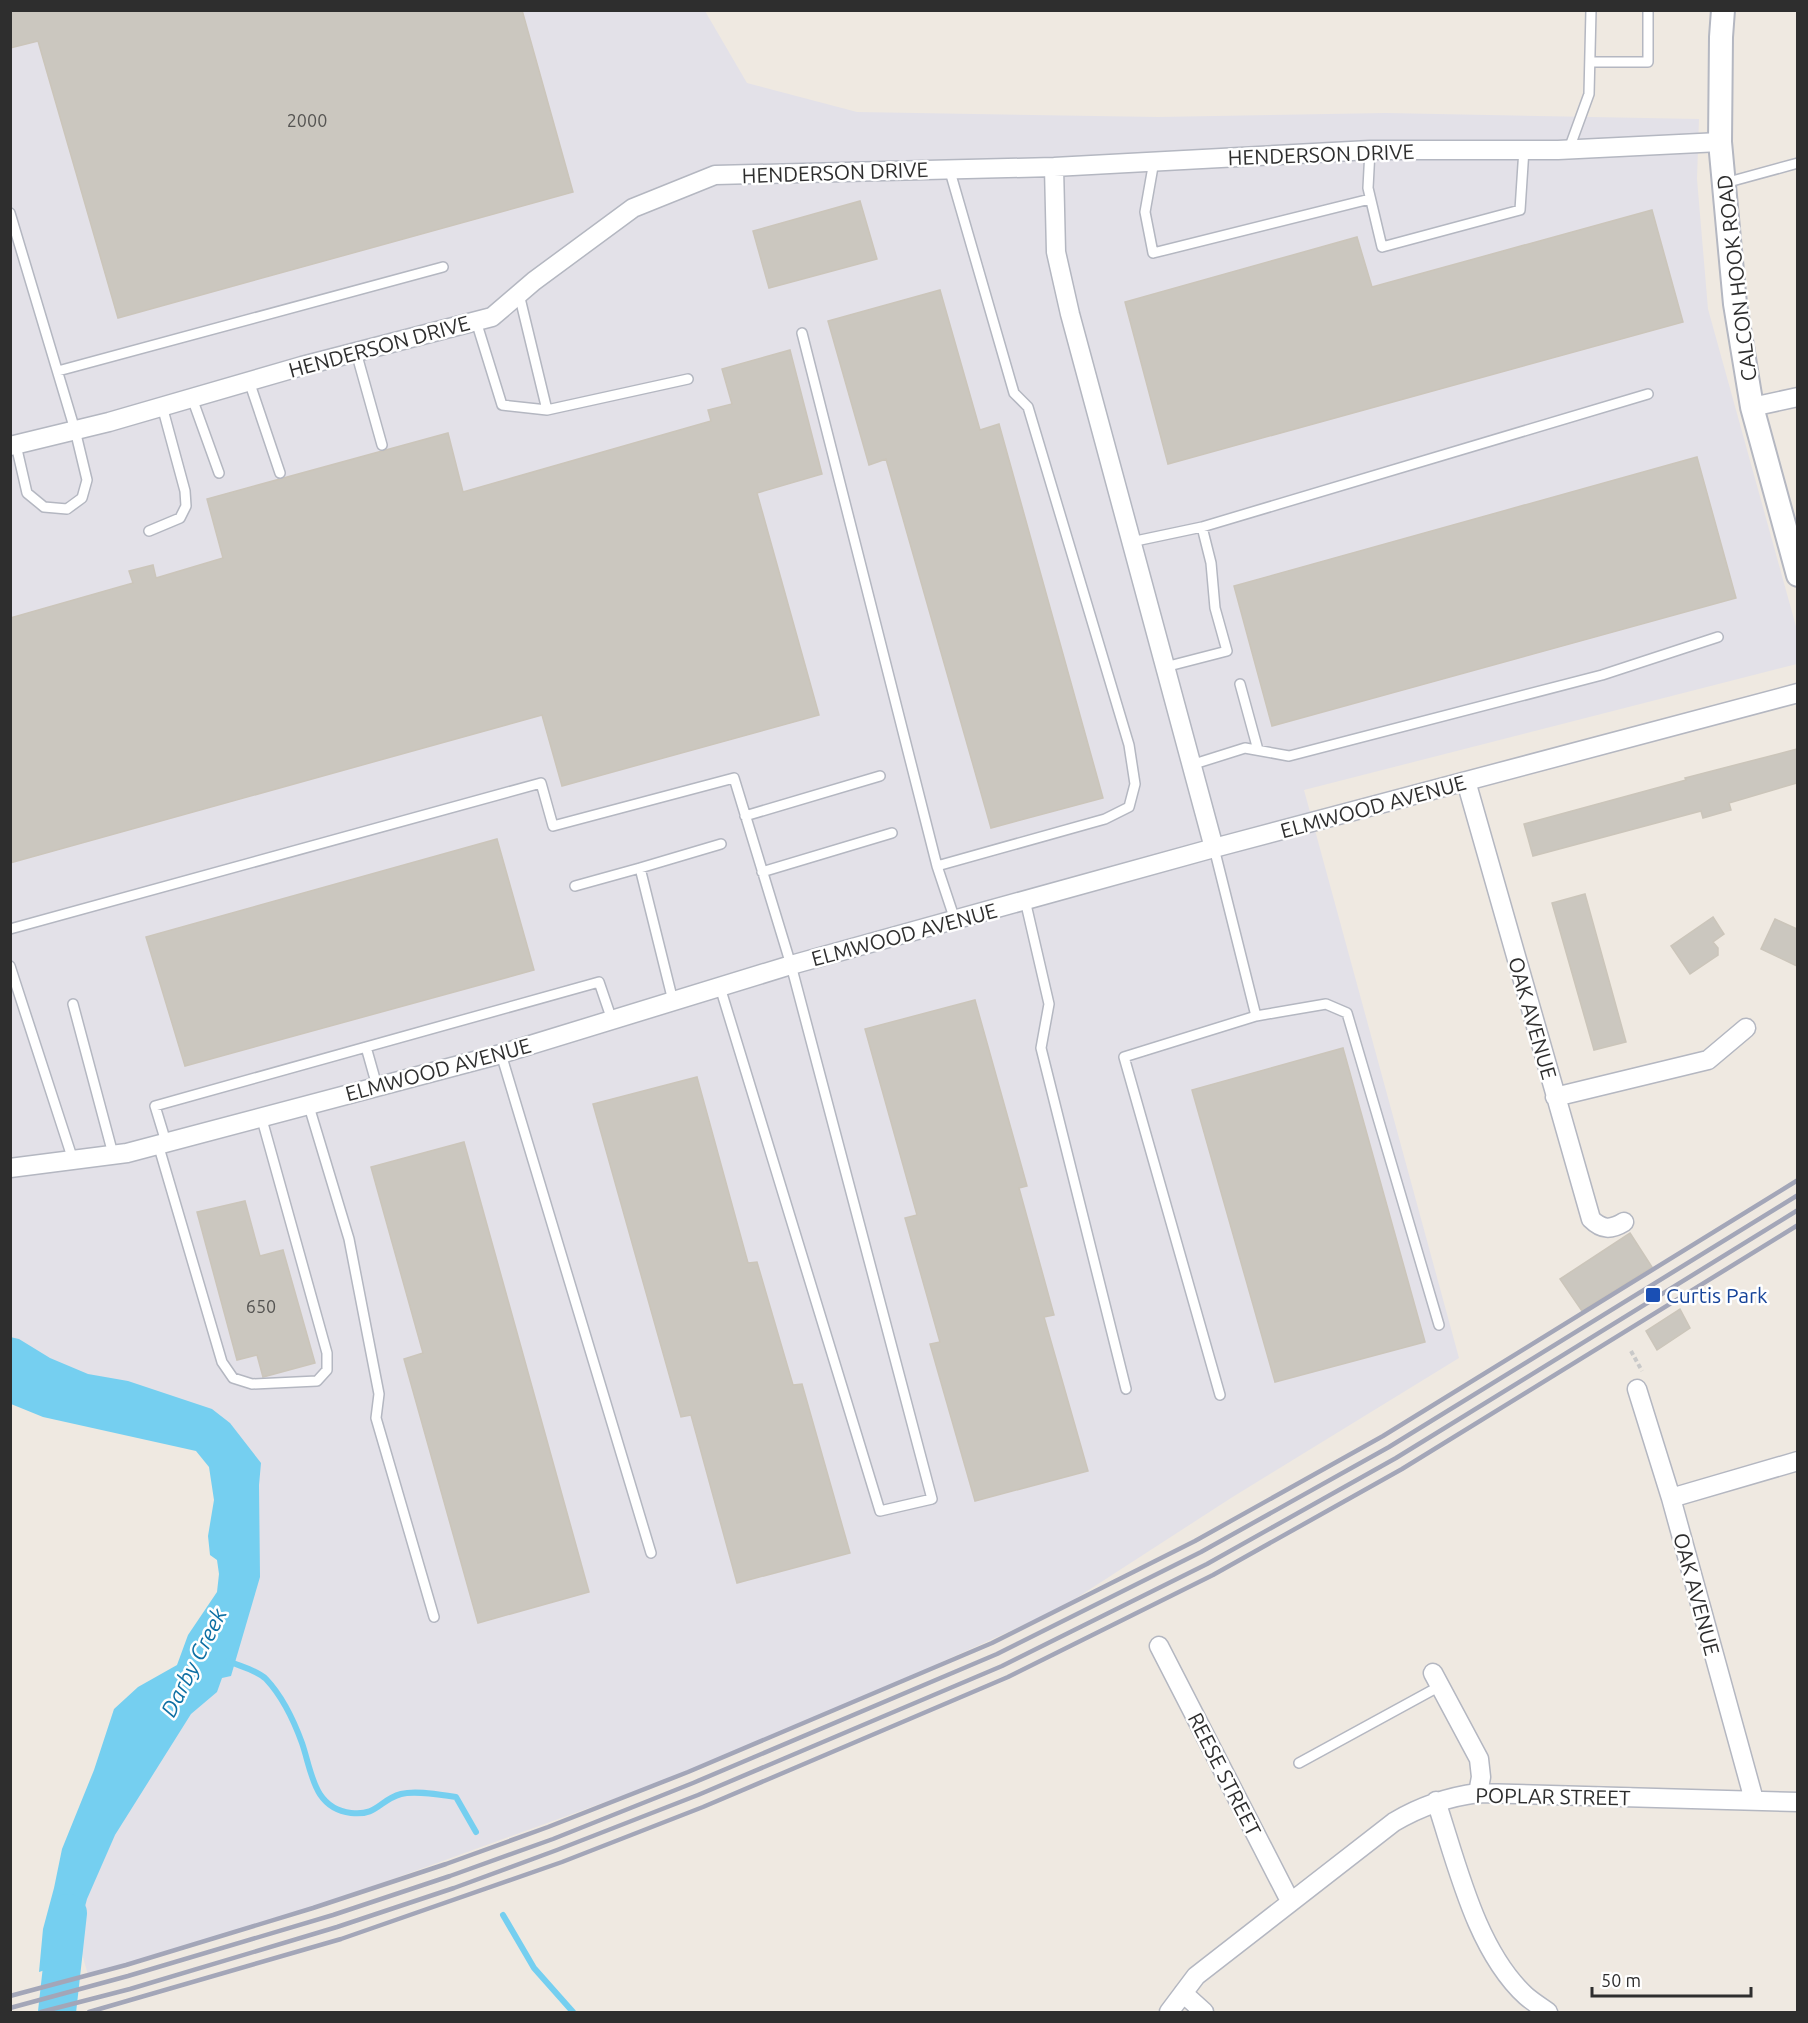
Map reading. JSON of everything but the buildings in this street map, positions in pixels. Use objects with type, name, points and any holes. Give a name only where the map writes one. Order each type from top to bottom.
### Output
[{"type":"street","name":"CALCON HOOK ROAD","points":[[1723,10],[1720,142],[1735,304],[1752,407],[1797,571]]},
{"type":"street","name":"HENDERSON DRIVE","points":[[13,445],[492,317],[633,208],[715,176],[1054,167],[1370,150],[1569,149],[1720,142]]},
{"type":"street","points":[[1054,167],[1056,252],[1070,314],[1214,848]]},
{"type":"street","points":[[1752,407],[1797,397]]},
{"type":"street","name":"ELMWOOD AVENUE","points":[[10,1168],[113,1154],[162,1143],[501,1054],[791,965],[1214,848],[1797,693]]},
{"type":"street","name":"OAK AVENUE","points":[[1466,781],[1591,1219],[1597,1225],[1606,1228],[1614,1228],[1624,1222]]},
{"type":"street","points":[[1555,1097],[1708,1060],[1746,1028]]},
{"type":"street","name":"OAK AVENUE","points":[[1637,1389],[1671,1498],[1754,1800]]},
{"type":"street","points":[[1671,1498],[1797,1461]]},
{"type":"street","name":"REESE STREET","points":[[1159,1646],[1290,1901]]},
{"type":"street","points":[[1436,1679],[1479,1759],[1481,1777],[1478,1793]]},
{"type":"street","name":"POPLAR STREET","points":[[1169,2013],[1196,1976],[1290,1901],[1394,1822],[1436,1801],[1478,1793],[1797,1802]]},
{"type":"street","points":[[1436,1801],[1480,1931],[1513,1981],[1526,1996],[1548,2013]]},
{"type":"street","points":[[1183,1993],[1204,2013]]},
{"type":"lane","points":[[1569,149],[1589,94],[1591,10]]},
{"type":"lane","points":[[1590,62],[1648,62],[1648,10]]},
{"type":"lane","points":[[1370,150],[1368,188],[1382,247],[1520,210],[1524,149]]},
{"type":"lane","points":[[1154,161],[1145,212],[1154,253],[1370,199]]},
{"type":"lane","points":[[1725,183],[1797,163]]},
{"type":"lane","points":[[937,866],[1105,819],[1129,807],[1135,784],[1129,745],[1032,418],[1028,407],[1014,393],[949,168]]},
{"type":"lane","points":[[10,213],[75,430],[87,480],[82,498],[67,509],[44,507],[27,493],[13,445]]},
{"type":"lane","points":[[58,371],[443,267]]},
{"type":"lane","points":[[519,294],[547,410]]},
{"type":"lane","points":[[476,321],[502,405],[547,410],[688,379]]},
{"type":"lane","points":[[802,333],[937,866],[955,920]]},
{"type":"lane","points":[[356,352],[382,445]]},
{"type":"lane","points":[[249,381],[280,474]]},
{"type":"lane","points":[[1131,542],[1202,527],[1648,394]]},
{"type":"lane","points":[[192,398],[219,473]]},
{"type":"lane","points":[[150,531],[180,518],[186,506],[162,406]]},
{"type":"lane","points":[[1165,667],[1227,651],[1215,608],[1211,563],[1202,527]]},
{"type":"lane","points":[[1191,765],[1245,748],[1289,756],[1602,675],[1718,637]]},
{"type":"lane","points":[[1240,684],[1258,750]]},
{"type":"lane","points":[[745,816],[880,776]]},
{"type":"lane","points":[[10,929],[541,783],[553,826],[734,778],[791,965],[932,1499],[880,1511],[720,987]]},
{"type":"lane","points":[[762,872],[892,833]]},
{"type":"lane","points":[[575,886],[721,844]]},
{"type":"lane","points":[[1214,848],[1256,1016]]},
{"type":"lane","points":[[640,868],[673,1001]]},
{"type":"lane","points":[[1025,900],[1049,1004],[1041,1048],[1126,1389]]},
{"type":"lane","points":[[10,966],[73,1160]]},
{"type":"lane","points":[[261,1116],[327,1353],[327,1370],[317,1381],[252,1384],[233,1378],[222,1362],[162,1143],[155,1106],[599,982],[612,1020]]},
{"type":"lane","points":[[73,1004],[113,1154]]},
{"type":"lane","points":[[1220,1395],[1124,1057],[1256,1016],[1326,1004],[1347,1013],[1439,1325]]},
{"type":"lane","points":[[366,1047],[377,1086]]},
{"type":"lane","points":[[501,1054],[651,1553]]},
{"type":"lane","points":[[308,1103],[349,1239],[379,1394],[376,1418],[434,1617]]},
{"type":"lane","points":[[1299,1763],[1436,1679]]},
{"type":"shaded area","points":[[10,11],[705,11],[747,83],[857,112],[1158,117],[1386,113],[1699,119],[1697,179],[1708,309],[1797,630],[1797,664],[1304,790],[1459,1358],[1231,1498],[1061,1608],[882,1689],[677,1776],[313,1908],[88,1975],[68,1904],[226,1596],[213,1432],[11,1372]]},
{"type":"water","points":[[10,1337],[19,1339],[50,1358],[88,1374],[128,1381],[212,1409],[230,1423],[261,1463],[259,1485],[260,1577],[231,1676],[222,1678],[217,1692],[191,1714],[115,1835],[87,1899],[70,1962],[39,1972],[43,1929],[62,1849],[94,1770],[114,1709],[138,1687],[177,1665],[188,1635],[217,1592],[219,1574],[217,1560],[210,1555],[208,1536],[214,1500],[209,1467],[196,1451],[43,1417],[11,1404]]},
{"type":"waterway","points":[[228,1661],[262,1676],[277,1693],[299,1735],[316,1787],[329,1804],[338,1810],[360,1813],[373,1810],[401,1794],[414,1792],[456,1797],[476,1832]]},
{"type":"waterway","name":"Darby Creek","points":[[57,2012],[68,1913]]},
{"type":"waterway","points":[[503,1915],[534,1968],[573,2012]]},
{"type":"railway","points":[[10,1996],[126,1965],[313,1908],[446,1864],[688,1772],[992,1643],[1195,1541],[1383,1436],[1798,1180]]},
{"type":"railway","points":[[10,2008],[128,1976],[333,1915],[450,1876],[553,1839],[693,1783],[997,1654],[1201,1552],[1389,1447],[1798,1195]]},
{"type":"railway","points":[[41,2012],[130,1989],[337,1927],[454,1888],[698,1795],[1002,1666],[1207,1564],[1396,1458],[1798,1210]]},
{"type":"railway","points":[[89,2012],[341,1939],[562,1862],[703,1807],[1008,1677],[1213,1575],[1402,1469],[1798,1225]]},
{"type":"place","name":"Curtis Park","points":[[1653,1295]]}]
